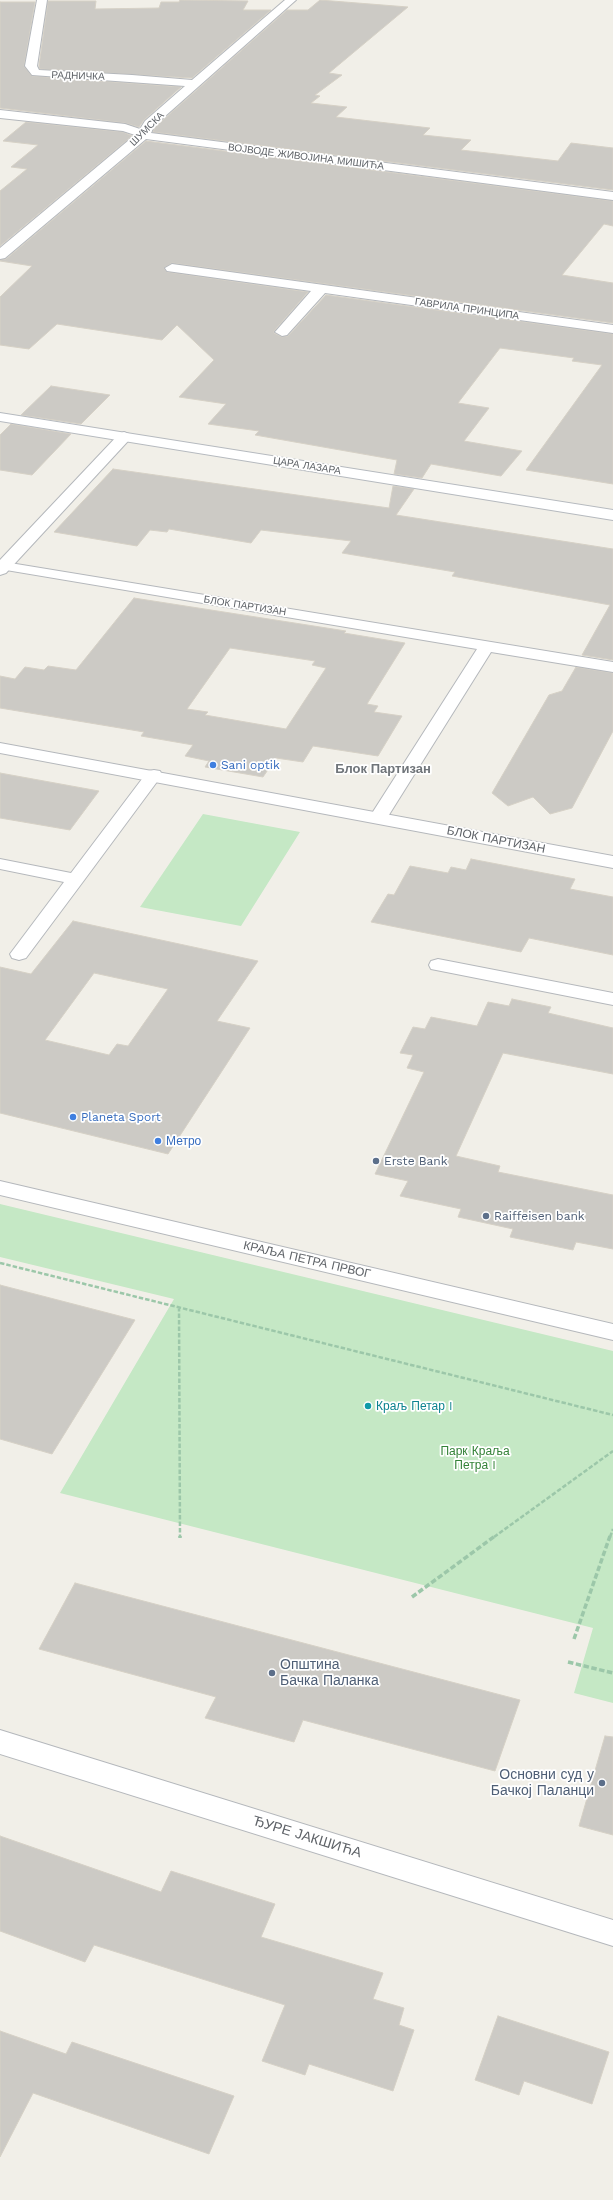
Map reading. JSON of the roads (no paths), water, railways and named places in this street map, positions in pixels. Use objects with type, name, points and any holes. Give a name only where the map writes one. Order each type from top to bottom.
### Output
[{"type":"street","name":"РАДНИЧКА","points":[[42,0],[31,66],[36,73],[195,84]]},
{"type":"street","name":"ШУМСКА","points":[[0,255],[144,134],[149,124],[291,0]]},
{"type":"street","name":"ВОЈВОДЕ ЖИВОЈИНА МИШИЋА","points":[[0,114],[125,128],[144,134],[174,140],[613,196]]},
{"type":"street","name":"ГАВРИЛА ПРИНЦИПА","points":[[172,268],[613,329]]},
{"type":"street","points":[[282,332],[321,289]]},
{"type":"street","name":"ЦАРА ЛАЗАРА","points":[[0,417],[613,515]]},
{"type":"street","name":"БЛОК ПАРТИЗАН","points":[[2,568],[124,437]]},
{"type":"street","name":"БЛОК ПАРТИЗАН","points":[[0,748],[154,775],[613,862]]},
{"type":"street","name":"КРАЉА ПЕТРА ПРВОГ","points":[[0,1188],[613,1332]]},
{"type":"street","name":"ЂУРЕ ЈАКШИЋА","points":[[0,1742],[613,1933]]},
{"type":"lane","name":"БЛОК ПАРТИЗАН","points":[[2,568],[613,667]]},
{"type":"lane","points":[[378,818],[487,646]]},
{"type":"lane","points":[[19,954],[154,775]]},
{"type":"lane","points":[[0,864],[76,879]]},
{"type":"lane","points":[[438,965],[613,999]]},
{"type":"place","name":"Sani optik","points":[[213,765]]},
{"type":"place","name":"Planeta Sport","points":[[73,1117]]},
{"type":"place","name":"Метро","points":[[158,1141]]},
{"type":"place","name":"Erste Bank","points":[[376,1161]]},
{"type":"place","name":"Raiffeisen bank","points":[[486,1216]]},
{"type":"place","name":"Краљ Петар I","points":[[368,1406]]},
{"type":"place","name":"Општина Бачка Паланка","points":[[272,1673]]},
{"type":"place","name":"Основни суд у Бачкој Паланци","points":[[602,1783]]},
{"type":"district","name":"Блок Партизан","points":[[383,769]]},
{"type":"park label","name":"Парк Краља Петра I","points":[[475,1458]]}]
